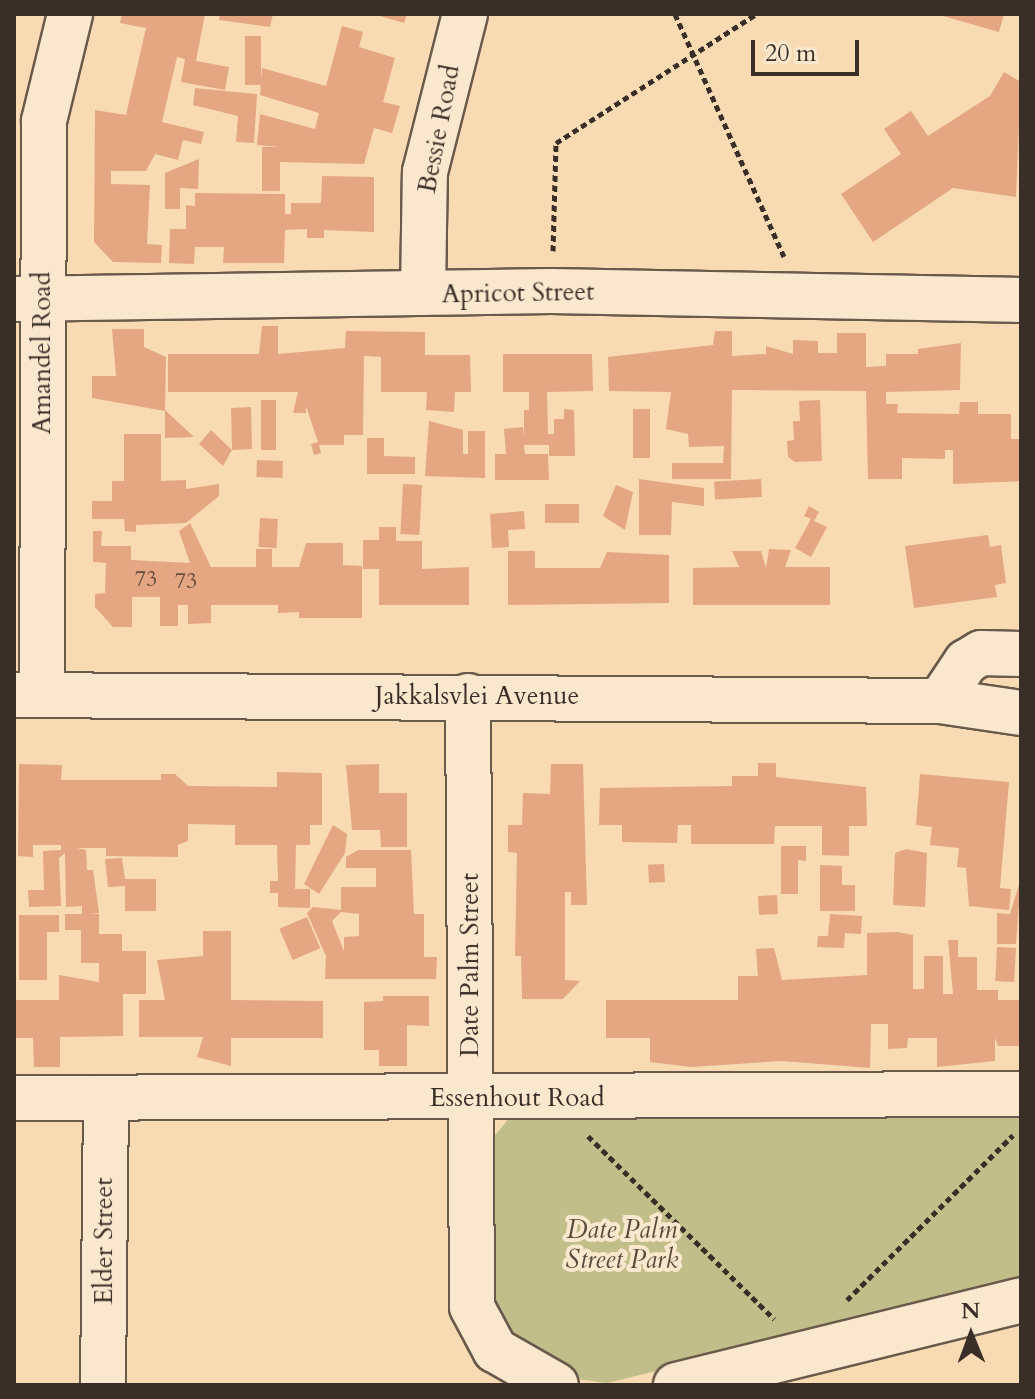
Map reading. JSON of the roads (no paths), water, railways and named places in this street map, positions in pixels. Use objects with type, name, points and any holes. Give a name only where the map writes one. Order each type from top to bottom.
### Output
[{"type":"street","name":"Amandel Road","points":[[28,695],[28,299],[44,121],[70,14]]},
{"type":"street","name":"Bessie Road","points":[[423,293],[425,172],[465,14]]},
{"type":"street","name":"Apricot Street","points":[[28,299],[551,291],[1021,300]]},
{"type":"street","points":[[940,701],[966,662],[981,653],[1021,654]]},
{"type":"street","name":"Jakkalsvlei Avenue","points":[[28,695],[940,701],[1021,713]]},
{"type":"street","name":"Date Palm Street","points":[[468,696],[470,1099],[476,1318],[495,1350],[556,1385]]},
{"type":"street","name":"Essenhout Road","points":[[14,1098],[470,1099],[1021,1094]]},
{"type":"street","name":"Elder Street","points":[[103,1385],[106,1098]]},
{"type":"street","points":[[676,1385],[1021,1300]]},
{"type":"park label","name":"Date Palm Street Park","points":[[622,1245]]}]
